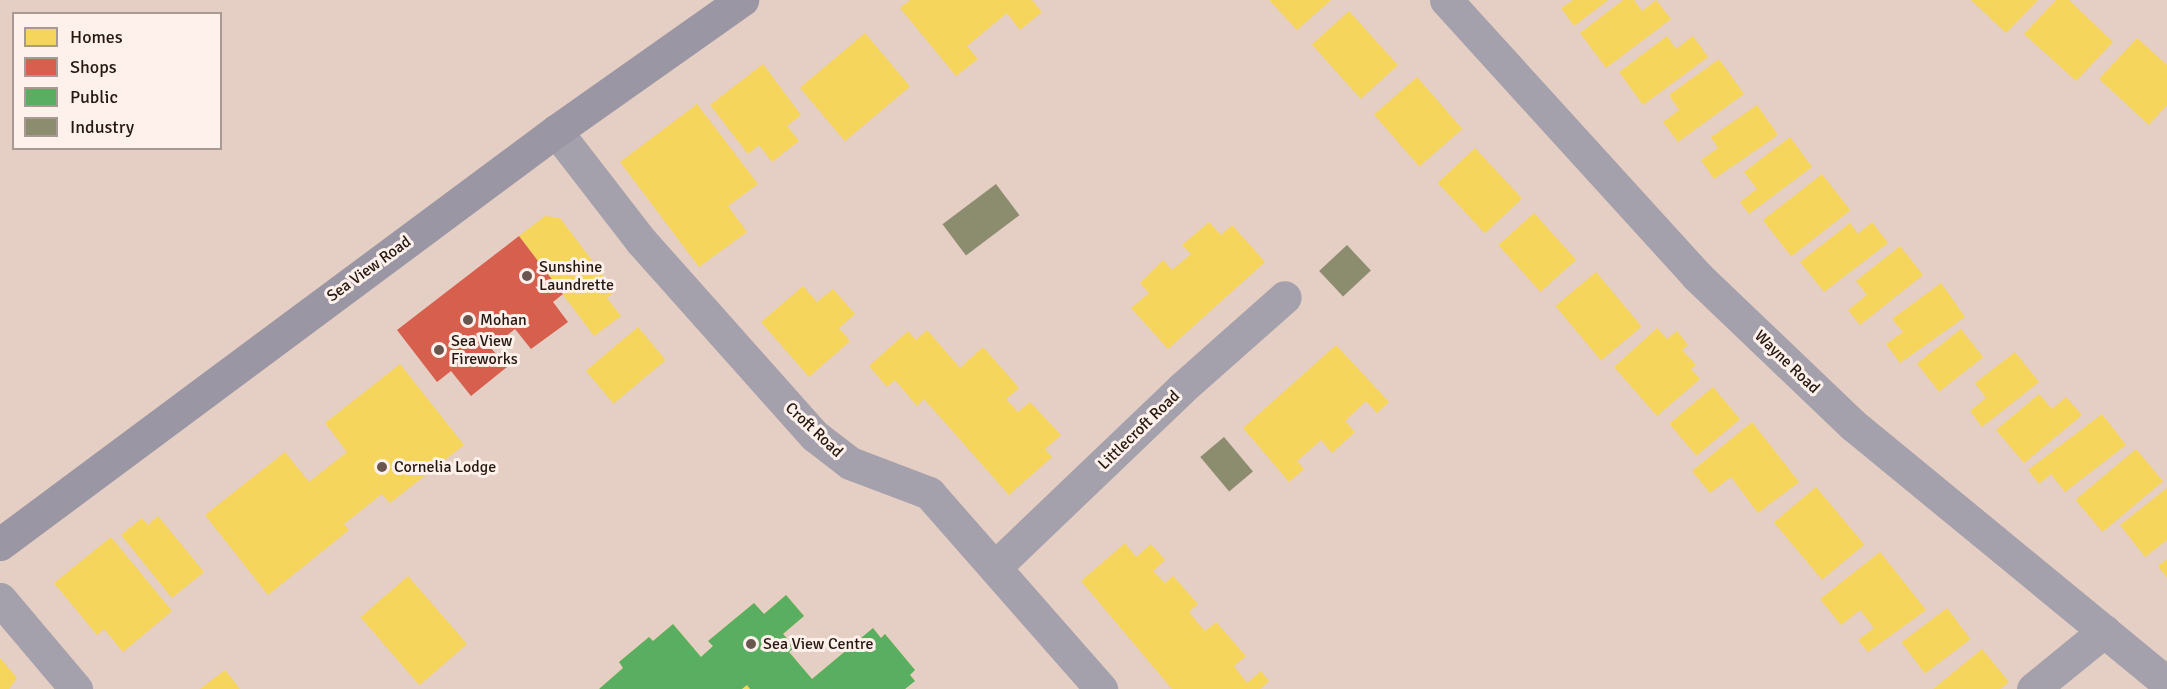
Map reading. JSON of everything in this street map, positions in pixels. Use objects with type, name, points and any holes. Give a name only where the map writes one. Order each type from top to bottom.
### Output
[{"type":"main road","name":"Sea View Road","points":[[0,544],[556,131],[742,0]]},
{"type":"street","name":"Wayne Road","points":[[1446,0],[1697,276],[1853,425],[2167,683]]},
{"type":"street","name":"Croft Road","points":[[556,131],[641,242],[815,436],[850,463],[929,493],[996,566],[1101,689]]},
{"type":"street","name":"Littlecroft Road","points":[[996,566],[1182,388],[1285,297]]},
{"type":"street","points":[[0,599],[76,689]]},
{"type":"street","points":[[2033,689],[2104,631]]},
{"type":"building: Homes","points":[[910,0],[1032,0],[1042,12],[1020,30],[1007,13],[967,46],[978,59],[956,76],[900,8]]},
{"type":"building: Homes","points":[[1269,0],[1331,0],[1297,30]]},
{"type":"building: Homes","points":[[1573,0],[1608,0],[1574,26],[1561,8]]},
{"type":"building: Homes","points":[[1623,0],[1634,0],[1642,11],[1656,0],[1671,19],[1606,68],[1580,33]]},
{"type":"building: Homes","points":[[1971,0],[2038,0],[2006,33]]},
{"type":"building: Homes","points":[[2056,0],[2069,0],[2113,42],[2076,81],[2024,34]]},
{"type":"building: Homes","points":[[1349,11],[1398,65],[1361,99],[1312,44]]},
{"type":"building: Homes","points":[[865,33],[910,87],[845,141],[800,88]]},
{"type":"building: Homes","points":[[1667,36],[1676,49],[1693,36],[1708,57],[1643,105],[1619,72]]},
{"type":"building: Homes","points":[[2137,38],[2167,65],[2167,105],[2149,125],[2099,79]]},
{"type":"building: Homes","points":[[1719,59],[1744,94],[1678,142],[1663,122],[1679,110],[1669,95]]},
{"type":"building: Homes","points":[[763,64],[801,115],[787,126],[799,141],[772,162],[759,145],[748,154],[710,105]]},
{"type":"building: Homes","points":[[1417,77],[1462,129],[1419,166],[1374,114]]},
{"type":"building: Homes","points":[[697,104],[758,184],[728,206],[747,232],[699,267],[620,162]]},
{"type":"building: Homes","points":[[1757,105],[1778,135],[1714,179],[1701,160],[1718,148],[1711,137]]},
{"type":"building: Homes","points":[[1790,137],[1812,167],[1749,214],[1740,202],[1757,189],[1744,172]]},
{"type":"building: Homes","points":[[1475,148],[1522,198],[1485,233],[1438,183]]},
{"type":"building: Homes","points":[[1822,174],[1850,210],[1791,256],[1763,220]]},
{"type":"building: Homes","points":[[1534,213],[1576,260],[1540,292],[1498,245]]},
{"type":"building: Homes","points":[[545,216],[560,218],[615,291],[607,298],[621,316],[594,336],[519,236]]},
{"type":"building: Homes","points":[[1209,222],[1221,235],[1232,225],[1265,262],[1168,349],[1131,308],[1149,293],[1140,283],[1163,260],[1172,270],[1191,254],[1182,245]]},
{"type":"building: Homes","points":[[1872,222],[1888,243],[1824,292],[1800,262],[1850,223],[1858,234]]},
{"type":"building: Homes","points":[[1900,246],[1923,275],[1860,325],[1848,310],[1867,295],[1856,281]]},
{"type":"building: Homes","points":[[1596,272],[1642,326],[1601,360],[1555,306]]},
{"type":"building: Homes","points":[[1941,283],[1965,317],[1900,363],[1886,344],[1903,332],[1892,319]]},
{"type":"building: Homes","points":[[803,286],[817,302],[833,289],[855,314],[839,328],[850,341],[809,377],[761,322]]},
{"type":"building: Homes","points":[[638,327],[666,360],[614,404],[586,371]]},
{"type":"building: Homes","points":[[1657,328],[1667,339],[1677,331],[1688,345],[1682,350],[1696,365],[1691,369],[1700,379],[1657,416],[1614,367]]},
{"type":"building: Homes","points":[[1961,329],[1983,357],[1939,392],[1917,363]]},
{"type":"building: Homes","points":[[927,330],[960,368],[983,347],[1019,388],[1006,399],[1018,412],[1030,402],[1061,435],[1045,449],[1052,457],[1009,495],[924,399],[917,406],[895,380],[887,387],[869,366],[908,331],[916,340]]},
{"type":"building: Homes","points":[[1336,345],[1389,402],[1377,413],[1366,401],[1345,421],[1355,432],[1332,453],[1321,440],[1297,461],[1304,469],[1289,482],[1243,428]]},
{"type":"building: Homes","points":[[2015,352],[2039,382],[1982,427],[1970,411],[1986,398],[1975,383]]},
{"type":"building: Homes","name":"Cornelia Lodge","points":[[400,364],[464,445],[390,503],[382,494],[344,524],[349,530],[268,595],[205,515],[285,452],[309,482],[347,452],[325,423]]},
{"type":"building: Homes","points":[[1713,387],[1740,419],[1696,456],[1669,424]]},
{"type":"building: Homes","points":[[2039,394],[2052,409],[2066,397],[2082,415],[2024,463],[1996,430]]},
{"type":"building: Homes","points":[[2102,414],[2126,445],[2065,492],[2051,474],[2039,484],[2028,470]]},
{"type":"building: Homes","points":[[1752,422],[1799,482],[1758,513],[1731,477],[1710,493],[1692,471]]},
{"type":"building: Homes","points":[[2136,449],[2163,481],[2102,532],[2075,500]]},
{"type":"building: Homes","points":[[1816,487],[1864,544],[1822,580],[1774,522]]},
{"type":"building: Homes","points":[[2167,488],[2167,540],[2145,557],[2120,525]]},
{"type":"building: Homes","points":[[158,516],[204,572],[172,598],[121,535],[142,518],[148,525]]},
{"type":"building: Homes","points":[[111,537],[172,611],[123,652],[104,629],[97,635],[54,583]]},
{"type":"building: Homes","points":[[1125,543],[1136,557],[1151,544],[1165,560],[1153,571],[1165,583],[1173,576],[1198,604],[1189,612],[1205,631],[1216,622],[1246,656],[1234,666],[1247,683],[1261,671],[1269,681],[1260,689],[1172,689],[1081,581]]},
{"type":"building: Homes","points":[[1880,552],[1926,610],[1868,652],[1858,640],[1874,628],[1860,610],[1841,625],[1820,599]]},
{"type":"building: Homes","points":[[2167,559],[2167,578],[2158,566]]},
{"type":"building: Homes","points":[[408,576],[467,644],[419,685],[360,617]]},
{"type":"building: Homes","name":"Sea View Centre","points":[[786,595],[804,616],[783,634],[795,647],[789,652],[812,679],[873,628],[881,638],[885,634],[915,670],[910,675],[915,681],[905,689],[599,689],[623,668],[619,662],[649,637],[653,641],[673,624],[701,657],[713,646],[708,641],[754,603],[764,614]]},
{"type":"building: Homes","points":[[1947,608],[1970,639],[1925,673],[1901,642]]},
{"type":"building: Homes","points":[[1982,649],[2009,682],[2000,689],[1933,689]]},
{"type":"building: Homes","points":[[0,658],[17,678],[9,689],[0,689]]},
{"type":"building: Homes","points":[[225,670],[240,689],[200,689]]},
{"type":"building: Shops","points":[[519,236],[563,294],[553,302],[568,322],[531,349],[515,329],[491,348],[507,367],[471,396],[451,371],[437,382],[397,330]]},
{"type":"building: Public","name":"Sea View Centre","points":[[786,595],[804,616],[783,634],[795,647],[789,652],[812,679],[873,628],[881,638],[885,634],[915,670],[910,675],[915,681],[905,689],[750,689],[747,685],[742,689],[599,689],[623,668],[619,662],[649,637],[653,641],[673,624],[701,657],[713,646],[708,641],[754,603],[764,614]]},
{"type":"building: Industry","points":[[996,184],[1019,215],[966,255],[942,224]]},
{"type":"building: Industry","points":[[1347,245],[1371,271],[1343,297],[1319,271]]},
{"type":"building: Industry","points":[[1224,437],[1253,471],[1229,491],[1200,457]]},
{"type":"place","name":"Sunshine Laundrette","points":[[527,276]]},
{"type":"place","name":"Mohan","points":[[468,320]]},
{"type":"place","name":"Sea View Fireworks","points":[[439,350]]},
{"type":"place","name":"Cornelia Lodge","points":[[382,467]]},
{"type":"place","name":"Sea View Centre","points":[[751,644]]}]
